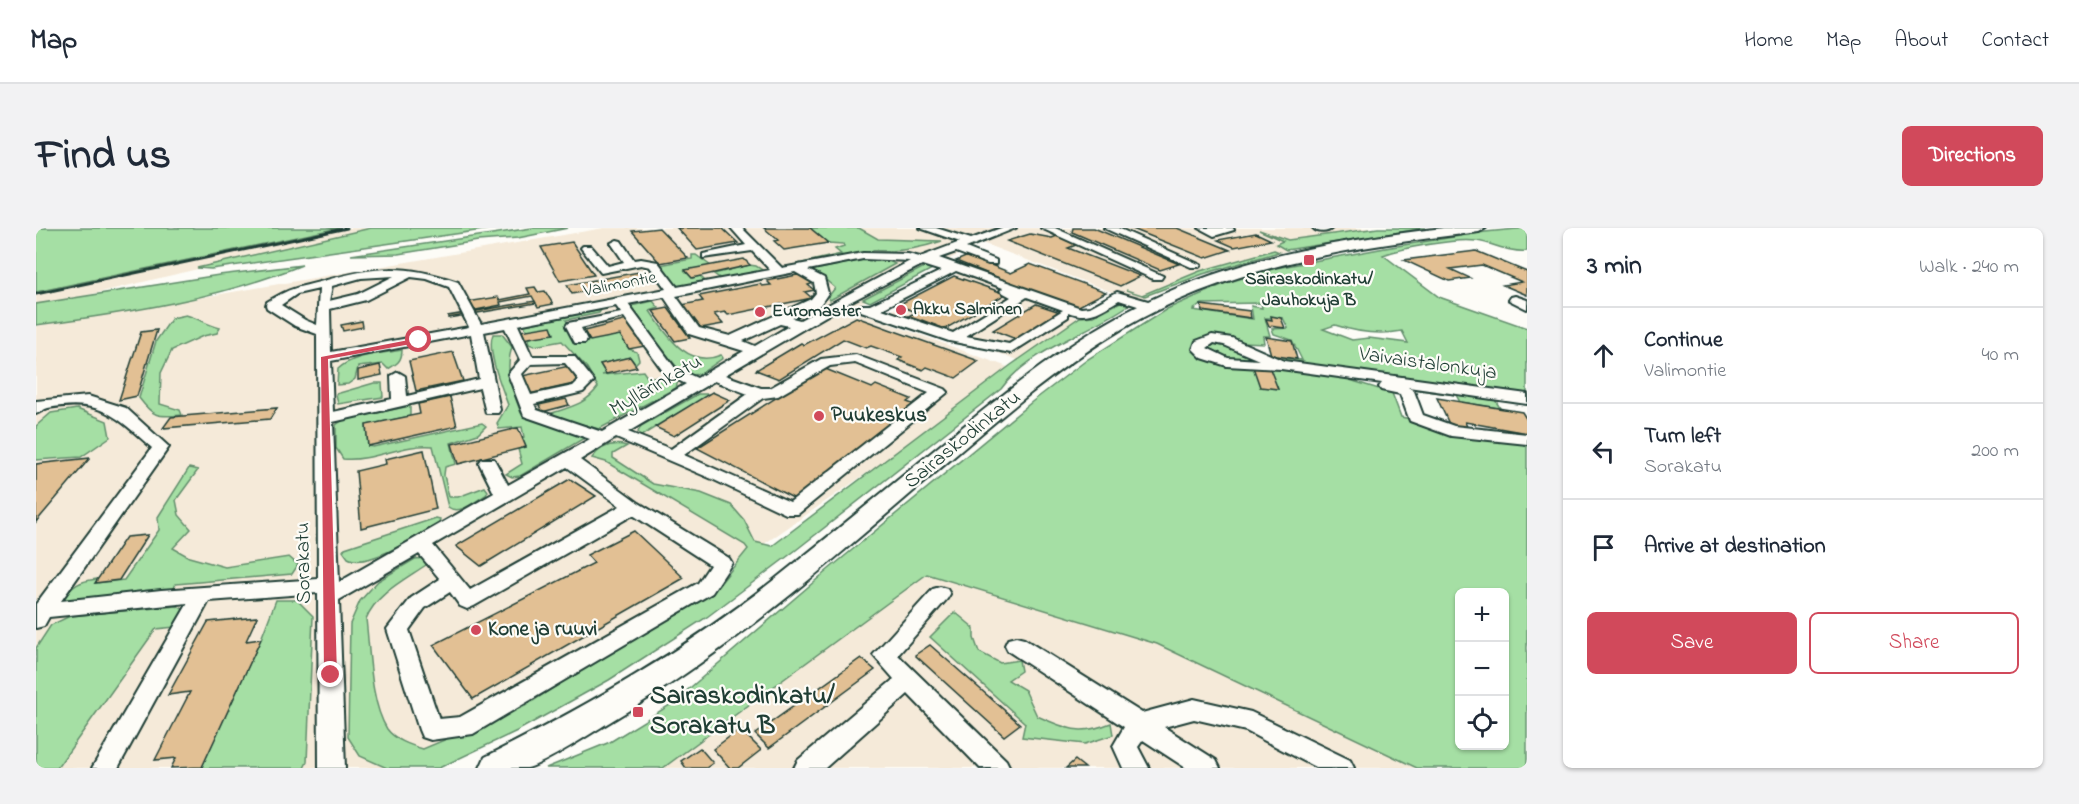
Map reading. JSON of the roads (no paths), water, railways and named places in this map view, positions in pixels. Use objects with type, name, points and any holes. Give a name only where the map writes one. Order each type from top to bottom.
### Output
[{"type":"main road","name":"Sairaskodinkatu","points":[[497,768],[624,697],[724,633],[1072,352],[1150,306],[1218,280],[1295,257],[1371,242],[1479,228]]},
{"type":"street","points":[[736,228],[779,272]]},
{"type":"street","points":[[925,228],[970,242]]},
{"type":"street","points":[[1046,228],[1157,276]]},
{"type":"street","points":[[1109,228],[1195,265]]},
{"type":"street","points":[[1204,228],[1214,233],[1229,230],[1225,228]]},
{"type":"street","points":[[1318,228],[1327,228]]},
{"type":"street","name":"Myllärinkatu","points":[[330,590],[421,544],[844,300],[926,259],[1001,229]]},
{"type":"street","points":[[617,243],[631,264]]},
{"type":"street","points":[[706,256],[753,247]]},
{"type":"street","points":[[954,247],[992,262]]},
{"type":"street","points":[[587,248],[605,270],[631,264],[654,264],[694,330],[756,351]]},
{"type":"street","name":"Valimontie","points":[[324,357],[420,347],[510,323],[625,309],[672,294],[863,256],[883,255],[926,259]]},
{"type":"street","points":[[926,259],[1080,312],[1093,311],[1117,296],[1150,306]]},
{"type":"street","points":[[926,259],[1021,296],[954,338]]},
{"type":"street","points":[[731,341],[816,302],[822,294],[820,281],[798,269]]},
{"type":"street","points":[[870,310],[951,270]]},
{"type":"street","points":[[324,332],[300,323],[272,305],[293,291],[326,284],[345,276],[374,273],[423,275],[454,285],[477,330],[492,410]]},
{"type":"street","points":[[323,307],[362,297],[407,274]]},
{"type":"street","name":"Sorakatu","points":[[326,284],[323,307],[324,419],[330,590],[332,768]]},
{"type":"street","points":[[844,300],[954,338],[1011,349],[1063,314]]},
{"type":"street","points":[[580,340],[573,326],[625,309],[670,371],[699,385]]},
{"type":"street","points":[[778,320],[802,324]]},
{"type":"street","points":[[510,323],[527,360]]},
{"type":"street","points":[[526,401],[578,389],[587,381],[569,359],[527,360],[515,374],[526,401],[531,413],[672,456],[792,510],[940,392],[855,359],[826,362],[773,393],[759,393],[715,376]]},
{"type":"street","name":"Vaivaistalonkuja","points":[[1281,365],[1527,399]]},
{"type":"street","points":[[398,376],[400,402]]},
{"type":"street","points":[[1371,377],[1375,385],[1406,391],[1416,418],[1451,431],[1527,439]]},
{"type":"street","points":[[324,419],[487,382]]},
{"type":"street","points":[[672,456],[759,393]]},
{"type":"street","points":[[38,406],[88,401],[120,411],[161,447],[39,614]]},
{"type":"street","points":[[453,580],[418,603],[399,629],[431,730],[464,727],[705,588],[722,562],[633,507],[569,460]]},
{"type":"street","points":[[488,464],[504,495]]},
{"type":"street","points":[[421,544],[453,580],[467,601],[633,507]]},
{"type":"street","points":[[39,614],[202,594],[330,590]]},
{"type":"street","points":[[105,768],[202,594]]},
{"type":"street","points":[[940,594],[884,655],[989,767]]},
{"type":"street","points":[[1016,645],[1207,768]]},
{"type":"street","points":[[807,768],[909,680]]},
{"type":"street","points":[[1136,768],[1125,746],[1140,724],[1194,710],[1251,722],[1341,768]]},
{"type":"railway","points":[[36,294],[347,228]]},
{"type":"place","name":"Sairaskodinkatu/ Jauhokuja B","points":[[1309,260]]},
{"type":"place","name":"Akku Salminen","points":[[901,310]]},
{"type":"place","name":"Euromaster","points":[[760,312]]},
{"type":"place","name":"Puukeskus","points":[[819,416]]},
{"type":"place","name":"Kone ja ruuvi","points":[[476,630]]},
{"type":"place","name":"Sairaskodinkatu/ Sorakatu B","points":[[638,712]]}]
